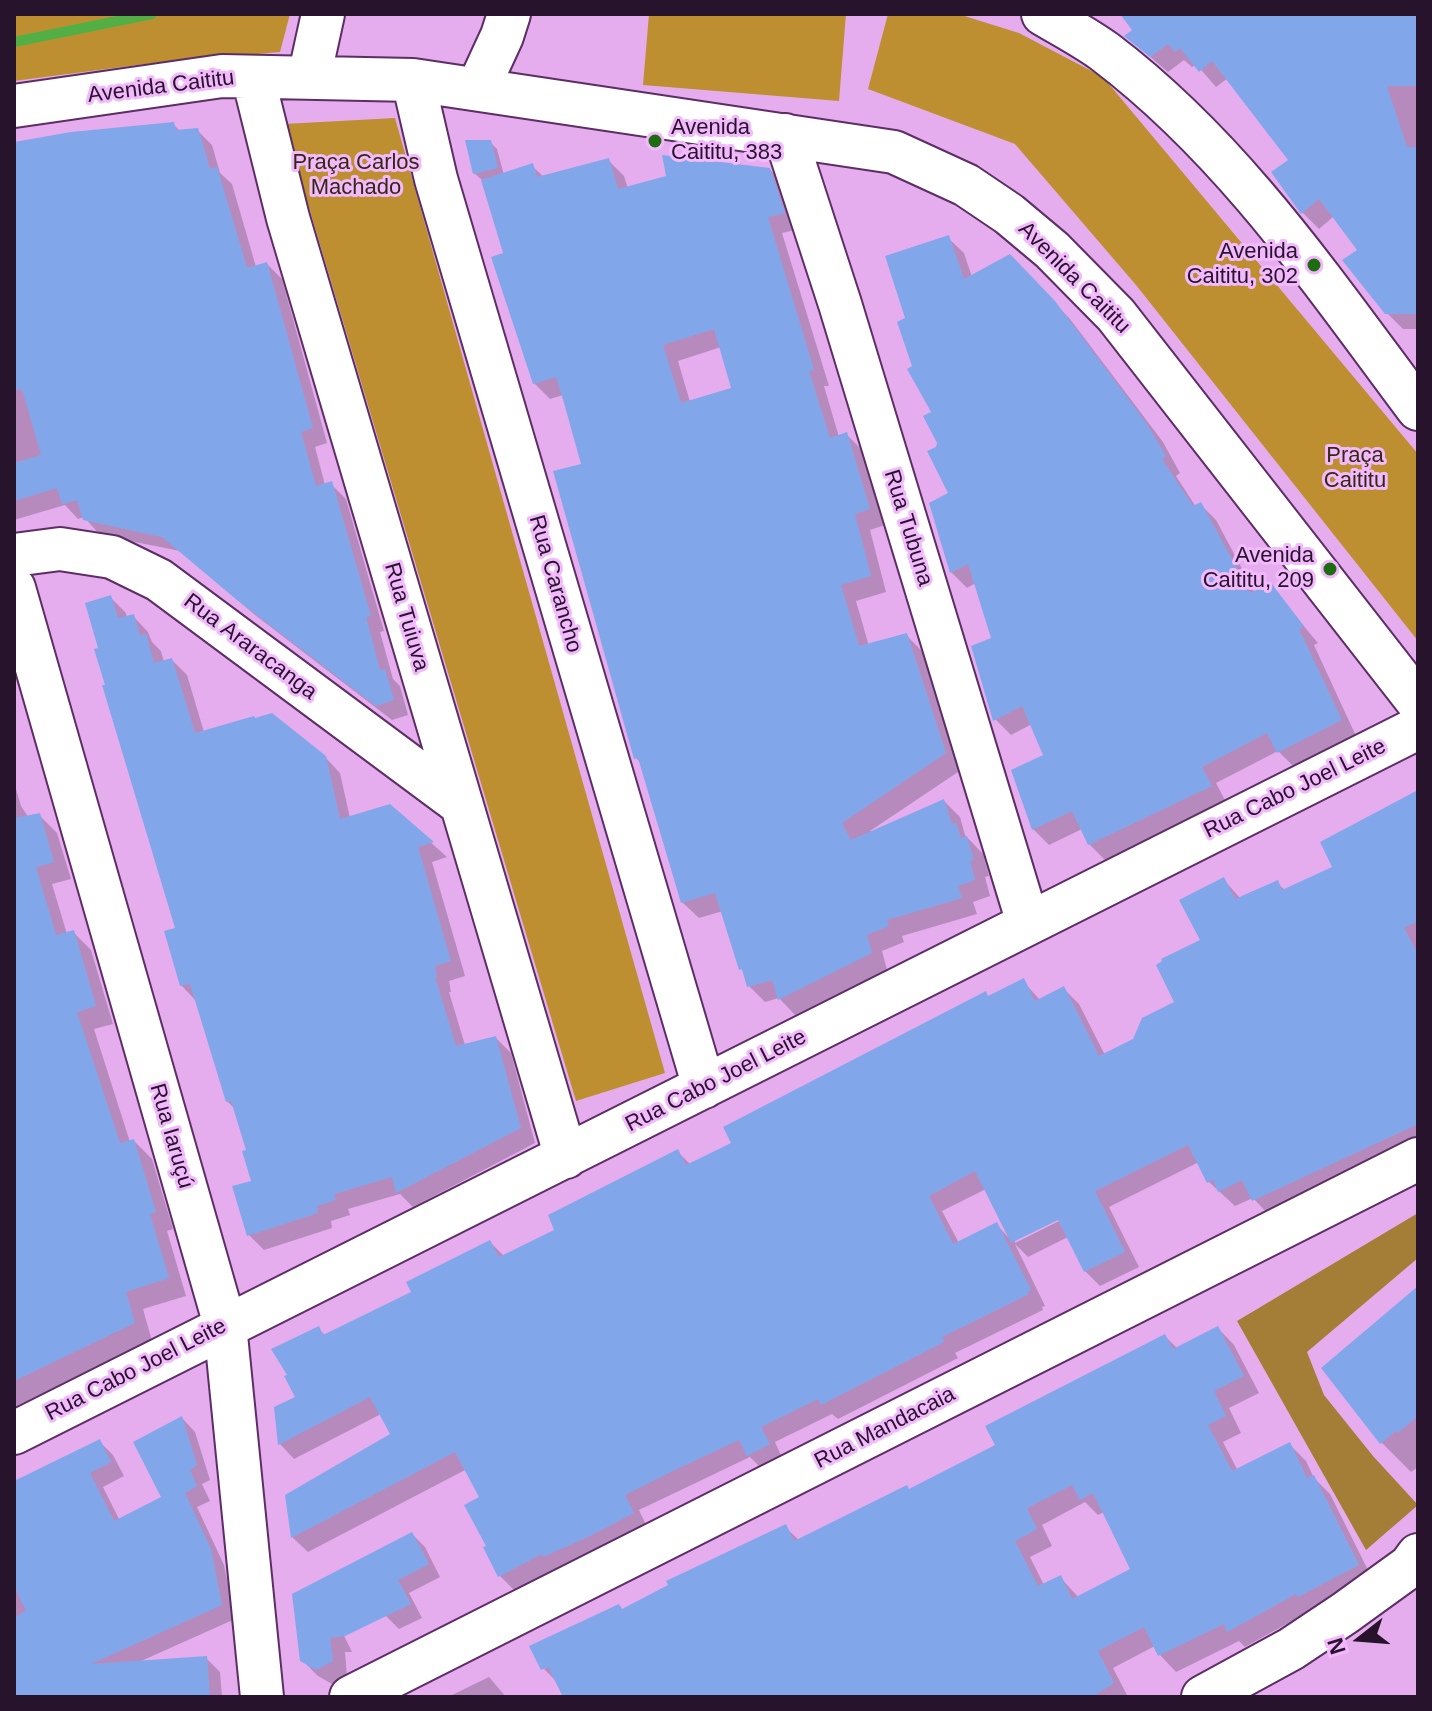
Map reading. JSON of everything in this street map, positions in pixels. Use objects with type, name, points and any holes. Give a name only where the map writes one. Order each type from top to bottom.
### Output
[{"type":"street","points":[[309,78],[323,14]]},
{"type":"street","points":[[478,88],[509,14]]},
{"type":"street","points":[[1043,14],[1104,51],[1186,120],[1262,202],[1418,409]]},
{"type":"street","name":"Avenida Caititu","points":[[14,106],[222,76],[413,80],[894,152],[966,185],[1009,214],[1052,250],[1116,315],[1418,702]]},
{"type":"street","name":"Rua Tuiuva","points":[[253,77],[288,218],[566,1157]]},
{"type":"street","name":"Rua Carancho","points":[[413,80],[436,179],[704,1087]]},
{"type":"street","name":"Rua Tubuna","points":[[785,135],[840,304],[1028,923]]},
{"type":"street","name":"Rua Araracanga","points":[[14,555],[60,549],[112,557],[159,580],[462,805]]},
{"type":"street","name":"Rua Iaruçú","points":[[14,588],[225,1325],[262,1697]]},
{"type":"street","name":"Rua Cabo Joel Leite","points":[[14,1433],[1418,728]]},
{"type":"street","name":"Rua Mandacaia","points":[[351,1697],[1418,1159]]},
{"type":"street","points":[[1203,1697],[1291,1649],[1410,1566],[1418,1555]]},
{"type":"green space","points":[[14,14],[290,14],[280,52],[145,64],[14,81]]},
{"type":"green space","points":[[649,14],[846,14],[839,101],[643,85]]},
{"type":"green space","name":"Praça Caititu","points":[[888,14],[958,14],[1019,33],[1103,77],[1418,454],[1418,641],[1136,285],[1015,144],[868,89]]},
{"type":"green space","name":"Praça Carlos Machado","points":[[395,118],[665,1073],[576,1101],[284,124]]},
{"type":"shaded area","points":[[1418,1213],[1418,1258],[1307,1352],[1324,1395],[1418,1505],[1366,1550],[1237,1321]]},
{"type":"building","points":[[1120,14],[1418,14],[1418,86],[1387,86],[1407,147],[1418,147],[1418,314],[1385,314],[1342,260],[1357,250],[1319,199],[1301,214],[1271,172],[1288,160],[1212,61],[1199,72],[1180,48],[1175,52],[1168,44],[1150,57],[1124,36],[1132,30]]},
{"type":"building","points":[[174,122],[176,130],[198,128],[210,169],[217,167],[247,268],[267,262],[313,428],[301,432],[316,486],[332,481],[371,616],[366,617],[380,670],[385,669],[394,700],[376,706],[237,600],[162,537],[83,520],[77,500],[62,504],[57,488],[14,501],[14,463],[41,455],[22,389],[14,391],[14,142],[71,132]]},
{"type":"building","points":[[465,140],[491,140],[498,168],[473,174]]},
{"type":"building","points":[[662,155],[770,168],[785,213],[768,217],[814,370],[809,371],[830,438],[847,432],[870,509],[855,514],[871,576],[841,585],[859,646],[907,633],[946,753],[842,823],[851,840],[944,799],[952,824],[956,823],[961,838],[967,836],[974,860],[970,861],[975,880],[958,886],[962,898],[887,920],[889,926],[867,935],[872,953],[778,1000],[772,980],[747,987],[715,893],[681,903],[638,758],[634,759],[553,471],[581,464],[556,377],[533,384],[491,257],[503,253],[481,180],[533,163],[537,177],[609,158],[618,189],[666,176]],"holes":[[[714,329],[731,388],[681,403],[663,345]]]},
{"type":"building","points":[[949,235],[964,279],[1010,254],[1055,301],[1147,424],[1166,456],[1162,459],[1193,506],[1201,502],[1250,593],[1271,583],[1304,626],[1299,629],[1342,720],[1277,753],[1267,733],[1202,767],[1212,786],[1088,845],[1072,811],[1032,830],[1011,770],[1043,755],[1022,706],[993,721],[971,646],[991,638],[968,564],[950,573],[929,503],[948,493],[927,451],[936,447],[937,443],[923,416],[931,412],[907,369],[912,366],[897,322],[905,318],[885,256]]},
{"type":"building","points":[[111,595],[118,618],[134,614],[140,636],[146,634],[154,663],[172,658],[195,733],[272,713],[326,756],[340,819],[390,804],[434,842],[418,847],[451,961],[435,966],[435,977],[456,1046],[496,1036],[521,1128],[396,1193],[392,1177],[334,1194],[336,1200],[317,1206],[318,1213],[247,1236],[232,1186],[251,1181],[242,1151],[246,1150],[231,1101],[226,1102],[190,984],[180,986],[164,931],[175,928],[94,649],[98,648],[85,603]]},
{"type":"building","points":[[1418,790],[1418,921],[1404,928],[1418,954],[1418,1124],[1252,1201],[1242,1180],[1218,1192],[1213,1180],[1207,1183],[1188,1145],[1095,1191],[1125,1252],[1084,1272],[1058,1220],[1011,1243],[975,1171],[929,1196],[953,1244],[997,1222],[1031,1290],[1029,1294],[942,1337],[944,1342],[821,1405],[818,1399],[761,1427],[770,1444],[747,1456],[739,1440],[677,1469],[625,1495],[634,1513],[498,1577],[464,1505],[479,1497],[455,1452],[291,1538],[285,1495],[390,1434],[370,1397],[278,1445],[274,1407],[295,1397],[284,1376],[287,1375],[271,1349],[319,1326],[323,1335],[411,1292],[406,1282],[490,1240],[499,1257],[554,1230],[548,1215],[678,1149],[686,1165],[731,1143],[723,1127],[986,991],[988,996],[1024,978],[1035,1001],[1064,986],[1099,1056],[1133,1039],[1142,1018],[1174,1002],[1156,965],[1161,959],[1200,940],[1179,900],[1224,877],[1235,899],[1278,880],[1282,890],[1332,867],[1320,842]]},
{"type":"building","points":[[40,813],[54,862],[36,867],[56,935],[74,930],[96,1006],[77,1012],[120,1143],[134,1139],[156,1212],[150,1214],[169,1278],[126,1292],[135,1323],[14,1381],[14,818]]},
{"type":"building","points":[[1418,1286],[1418,1416],[1380,1444],[1321,1368]]},
{"type":"building","points":[[1218,1326],[1244,1376],[1214,1391],[1226,1416],[1208,1425],[1232,1471],[1290,1442],[1307,1478],[1314,1475],[1359,1565],[1298,1597],[1296,1594],[1227,1632],[1224,1624],[1158,1656],[1144,1627],[1098,1651],[1114,1683],[1092,1697],[563,1697],[548,1667],[541,1670],[529,1646],[619,1604],[622,1609],[668,1585],[666,1581],[786,1524],[794,1541],[907,1485],[909,1489],[995,1445],[985,1426],[1165,1334],[1173,1349]],"holes":[[[1072,1485],[1080,1500],[1093,1493],[1130,1569],[1072,1599],[1061,1575],[1038,1586],[1015,1541],[1037,1529],[1027,1508]]]},
{"type":"building","points":[[182,1416],[197,1465],[190,1470],[197,1486],[185,1493],[211,1549],[222,1605],[91,1664],[207,1656],[210,1697],[14,1697],[14,1617],[26,1611],[14,1586],[14,1481],[100,1439],[111,1462],[90,1473],[114,1521],[161,1497],[133,1442]]},
{"type":"building","points":[[412,1532],[429,1564],[398,1580],[411,1604],[345,1636],[330,1638],[333,1661],[316,1670],[300,1661],[292,1594]]},
{"type":"waterway","points":[[14,42],[152,14]]},
{"type":"place","name":"Avenida Caititu, 383","points":[[655,141]]},
{"type":"place","name":"Avenida Caititu, 302","points":[[1314,265]]},
{"type":"place","name":"Avenida Caititu, 209","points":[[1330,569]]}]
